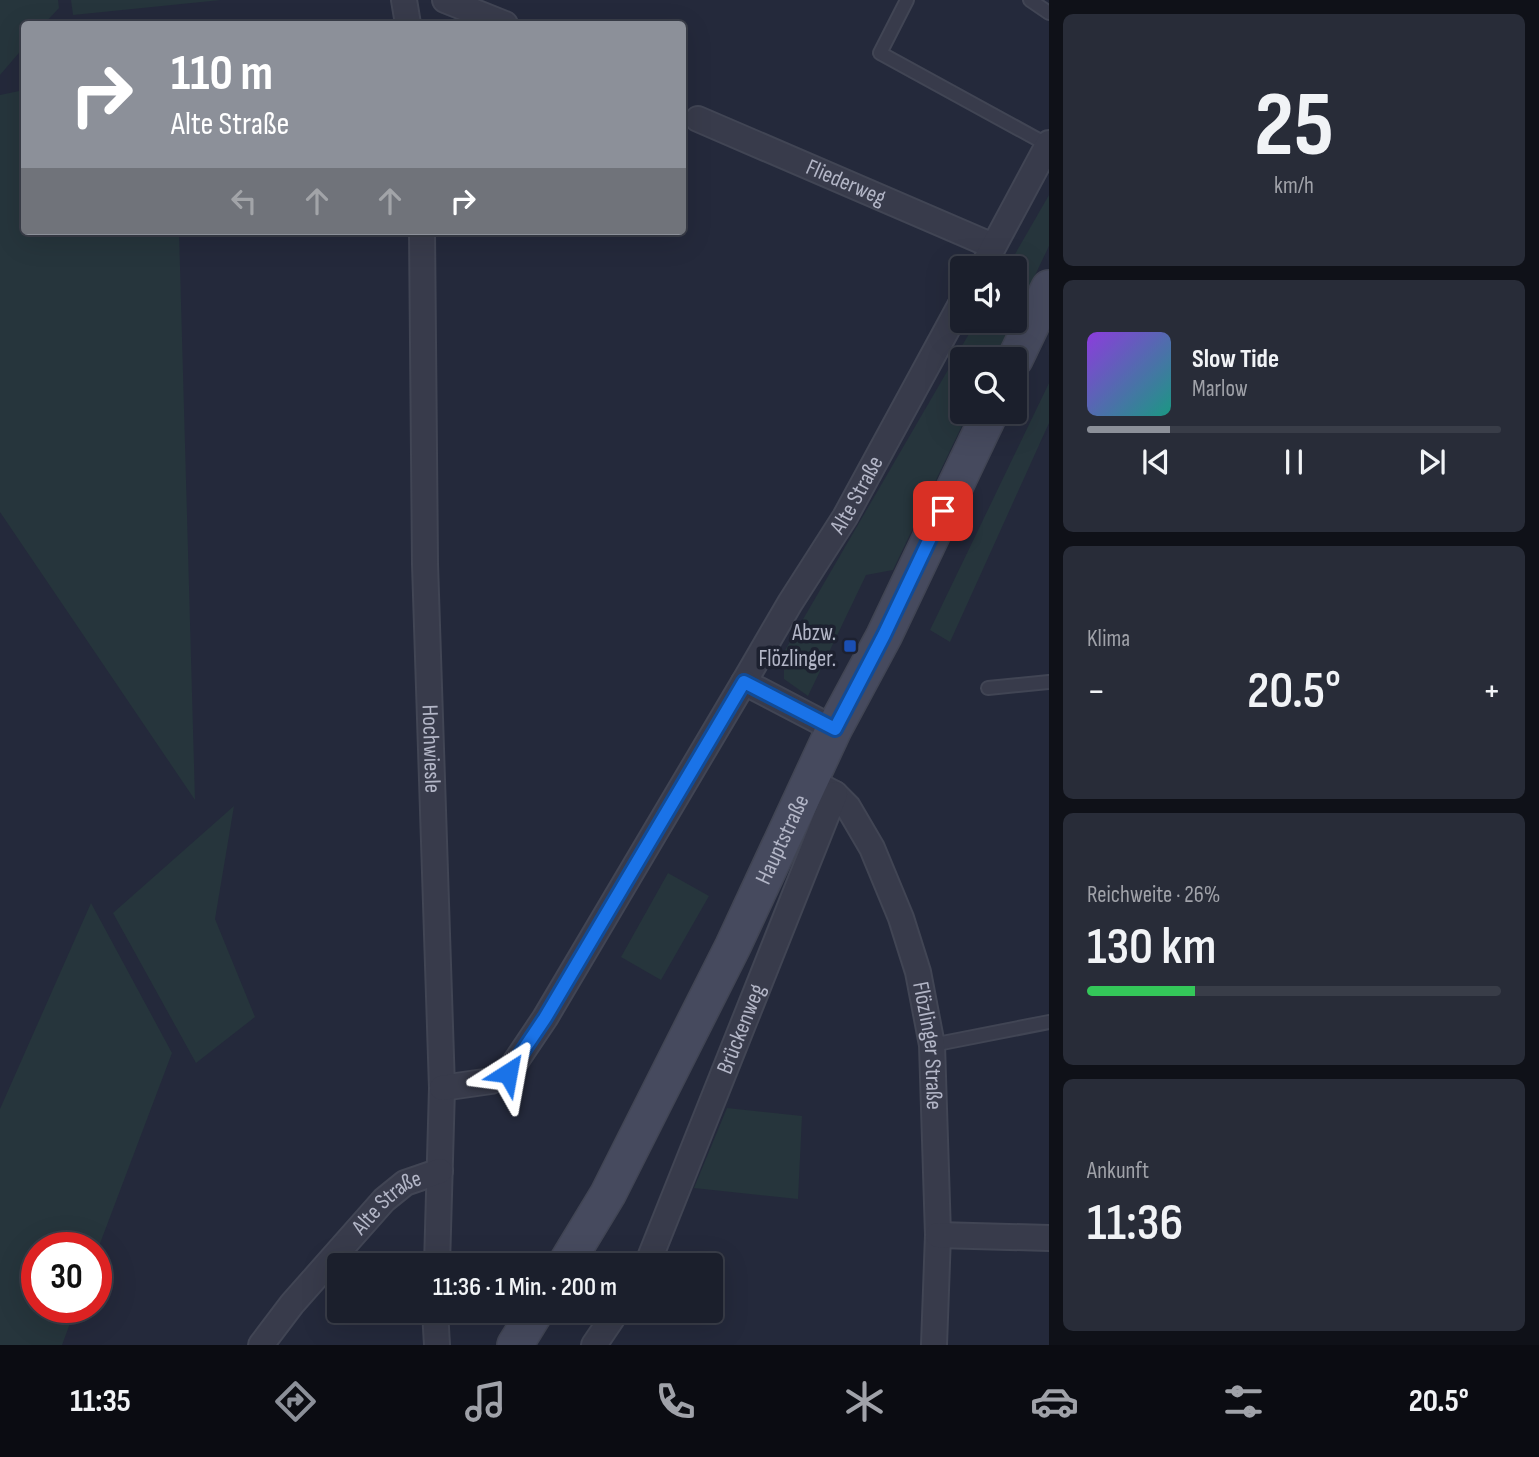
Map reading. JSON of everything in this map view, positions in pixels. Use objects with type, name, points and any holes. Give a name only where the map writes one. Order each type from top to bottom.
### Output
[{"type":"street","points":[[404,0],[408,21]]},
{"type":"street","points":[[445,0],[498,21]]},
{"type":"street","name":"Fliederweg","points":[[698,119],[985,256]]},
{"type":"street","points":[[988,256],[1048,144]]},
{"type":"street","name":"Hochwiesle","points":[[422,235],[425,564],[442,1088],[437,1253]]},
{"type":"street","points":[[1021,347],[1049,288]]},
{"type":"street","name":"Alte Straße","points":[[442,1088],[491,1081],[508,1073],[545,1018],[790,603],[845,517],[950,324]]},
{"type":"street","name":"Hauptstraße","points":[[572,1253],[608,1194],[733,946],[823,787],[835,729],[884,635],[984,424]]},
{"type":"street","points":[[744,682],[835,729]]},
{"type":"street","name":"Flözlinger Straße","points":[[823,787],[848,807],[872,848],[901,918],[918,971],[932,1045],[938,1235],[934,1345]]},
{"type":"street","name":"Brückenweg","points":[[651,1253],[823,787]]},
{"type":"street","name":"Alte Straße","points":[[261,1345],[292,1304],[384,1200],[405,1183],[440,1171]]},
{"type":"street","points":[[938,1235],[1049,1238]]},
{"type":"street","points":[[436,1323],[438,1345]]},
{"type":"street","points":[[515,1345],[529,1323]]},
{"type":"street","points":[[594,1345],[609,1323]]},
{"type":"lane","points":[[907,0],[880,53],[1048,144]]},
{"type":"lane","points":[[1030,0],[1049,13]]},
{"type":"lane","points":[[988,688],[1049,682]]},
{"type":"lane","points":[[932,1045],[1049,1022]]},
{"type":"shaded area","points":[[0,0],[58,0],[59,8],[47,21],[21,21],[21,50],[0,75]]},
{"type":"shaded area","points":[[71,0],[221,0],[73,15]]},
{"type":"shaded area","points":[[21,91],[21,235],[179,235],[195,800],[0,512],[0,95]]},
{"type":"shaded area","points":[[1049,195],[1049,246],[1027,292],[1027,256],[1014,256]]},
{"type":"shaded area","points":[[969,333],[1007,333],[1001,347],[961,347]]},
{"type":"shaded area","points":[[950,366],[950,424],[963,424],[893,570],[866,575],[808,696],[784,679],[784,652]]},
{"type":"shaded area","points":[[1049,383],[1049,423],[950,642],[930,630]]},
{"type":"shaded area","points":[[234,806],[215,919],[255,1017],[196,1063],[113,913]]},
{"type":"shaded area","points":[[668,873],[709,896],[661,980],[621,957]]},
{"type":"shaded area","points":[[91,903],[172,1053],[104,1232],[21,1232],[21,1323],[70,1323],[62,1345],[0,1345],[0,1109]]},
{"type":"shaded area","points":[[727,1108],[802,1116],[798,1199],[694,1188]]},
{"type":"place","name":"Abzw. Flözlinger.","points":[[850,646]]},
{"type":"route","points":[[508,1073],[545,1018],[744,682],[835,729],[884,635],[943,511]]}]
